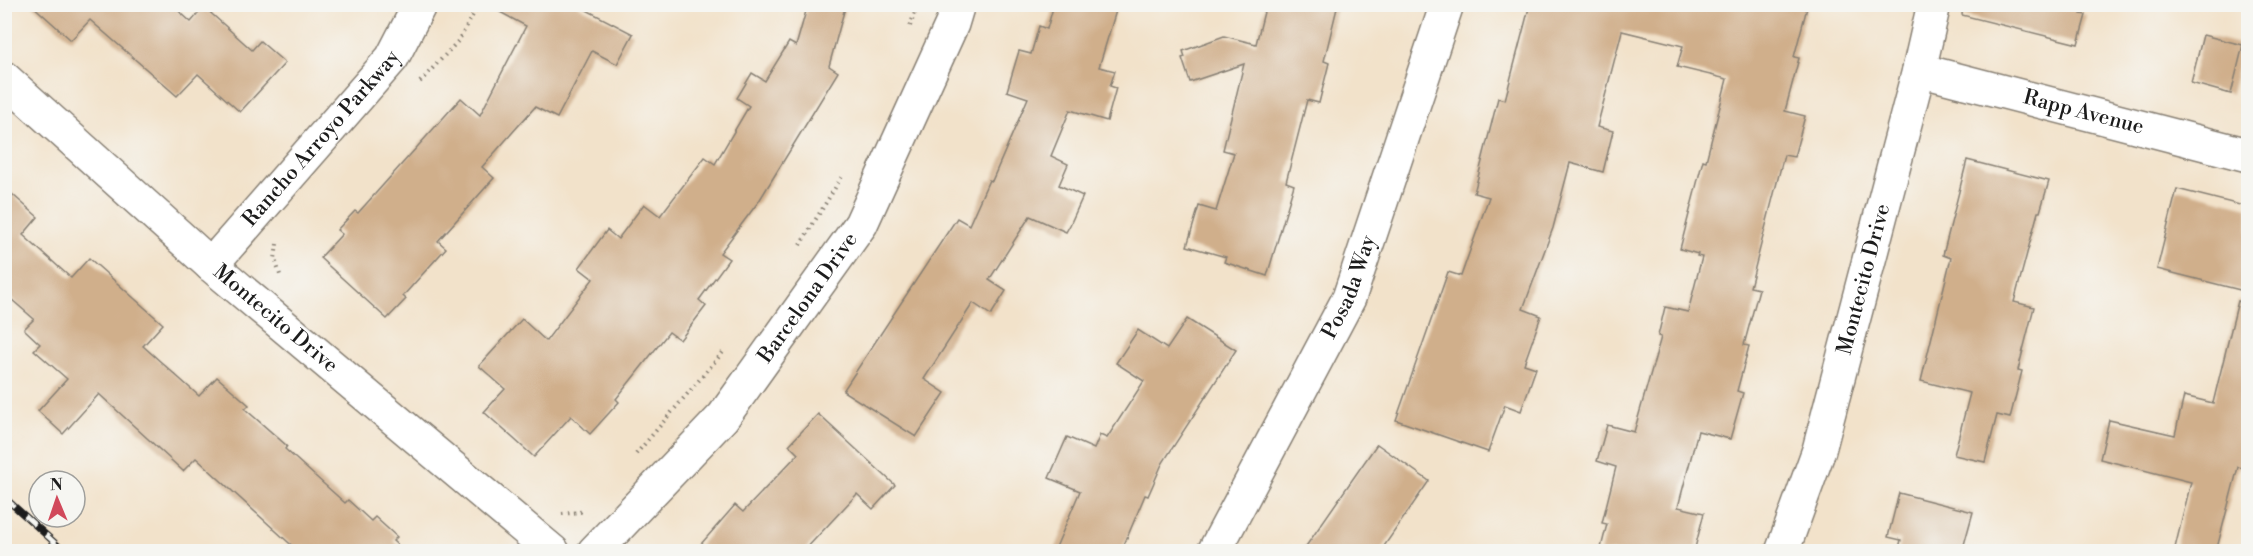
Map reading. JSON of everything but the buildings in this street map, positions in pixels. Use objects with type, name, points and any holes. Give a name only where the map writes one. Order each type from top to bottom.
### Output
[{"type":"street","name":"Rancho Arroyo Parkway","points":[[211,265],[392,58],[420,4]]},
{"type":"street","name":"Barcelona Drive","points":[[594,552],[723,417],[861,224],[952,24],[958,4]]},
{"type":"street","name":"Posada Way","points":[[1214,552],[1349,298],[1447,4]]},
{"type":"street","name":"Montecito Drive","points":[[1782,552],[1819,450],[1919,70],[1934,4]]},
{"type":"street","name":"Rapp Avenue","points":[[1919,70],[2248,155]]},
{"type":"street","name":"Montecito Drive","points":[[4,78],[211,265],[553,552]]},
{"type":"path","points":[[413,90],[459,40],[478,4]]},
{"type":"path","points":[[906,36],[918,4]]},
{"type":"path","points":[[794,255],[844,173]]},
{"type":"path","points":[[277,238],[275,259],[280,277],[287,284]]},
{"type":"path","points":[[634,456],[725,350]]},
{"type":"path","points":[[555,514],[580,512],[588,506]]},
{"type":"railway","points":[[4,497],[65,552]]}]
